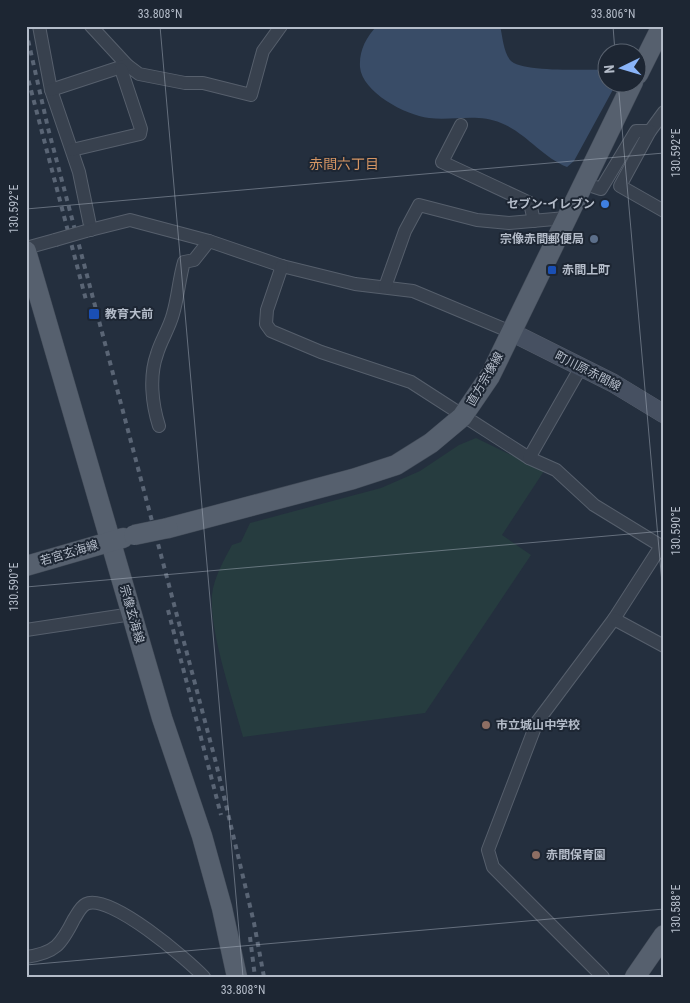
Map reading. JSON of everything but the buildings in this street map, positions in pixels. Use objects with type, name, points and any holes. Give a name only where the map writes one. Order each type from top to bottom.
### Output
[{"type":"main road","points":[[648,54],[662,26]]},
{"type":"main road","name":"直方宗像線","points":[[111,540],[168,528],[353,479],[396,465],[432,443],[462,417],[490,376],[628,92]]},
{"type":"main road","name":"宗像玄海線","points":[[26,249],[162,718],[202,836],[222,908],[237,977]]},
{"type":"main road","name":"町川原赤間線","points":[[510,332],[613,383],[664,414]]},
{"type":"main road","name":"若宮玄海線","points":[[26,566],[111,540]]},
{"type":"main road","points":[[636,977],[664,935]]},
{"type":"street","points":[[39,26],[51,90],[79,172],[88,231]]},
{"type":"street","points":[[72,150],[140,134],[141,129],[124,67],[104,38],[90,26]]},
{"type":"street","points":[[104,38],[110,26]]},
{"type":"street","points":[[51,90],[124,67],[138,74],[186,83],[203,83],[251,95],[263,51],[281,26]]},
{"type":"street","points":[[664,112],[650,131],[620,186],[664,211]]},
{"type":"street","points":[[461,125],[442,162],[530,203],[534,221]]},
{"type":"street","points":[[583,183],[600,189],[636,131],[650,131]]},
{"type":"street","points":[[385,287],[406,231],[420,205],[477,220],[509,223],[566,218]]},
{"type":"street","points":[[26,249],[130,220],[209,241],[282,266],[355,284],[413,291],[510,332]]},
{"type":"street","points":[[159,426],[154,410],[152,389],[156,354],[167,333],[174,313],[177,287],[184,262],[194,260],[209,241]]},
{"type":"street","points":[[282,266],[268,310],[266,324],[271,331],[321,352],[411,382],[462,417],[529,458],[556,470],[594,504],[661,546],[614,619],[537,722],[488,850],[493,867],[603,977]]},
{"type":"street","points":[[529,458],[581,367]]},
{"type":"street","points":[[26,630],[132,614]]},
{"type":"street","points":[[614,619],[664,646]]},
{"type":"street","points":[[26,957],[47,954],[66,935],[78,912],[86,904],[94,903],[126,916],[147,928],[172,947],[204,977]]},
{"type":"green space","points":[[476,438],[544,471],[502,535],[531,555],[425,713],[243,737],[218,646],[212,610],[212,595],[215,582],[232,545],[241,542],[250,523],[381,488],[420,471],[459,445]]},
{"type":"water","points":[[377,26],[450,28],[500,26],[506,52],[510,60],[516,64],[540,69],[598,70],[598,92],[612,92],[574,161],[567,167],[558,163],[510,127],[501,123],[483,118],[429,118],[408,112],[386,101],[368,85],[360,67],[364,45]]},
{"type":"railway","points":[[26,31],[48,128],[216,763],[254,923],[264,977]]},
{"type":"railway","points":[[26,71],[86,300]]},
{"type":"railway","points":[[168,610],[221,815]]},
{"type":"railway","points":[[250,937],[255,977]]},
{"type":"place","name":"セブン-イレブン","points":[[605,204]]},
{"type":"place","name":"宗像赤間郵便局","points":[[594,239]]},
{"type":"place","name":"赤間上町","points":[[552,270]]},
{"type":"place","name":"教育大前","points":[[94,314]]},
{"type":"place","name":"市立城山中学校","points":[[486,725]]},
{"type":"place","name":"赤間保育園","points":[[536,855]]},
{"type":"district","name":"赤間六丁目","points":[[344,164]]}]
